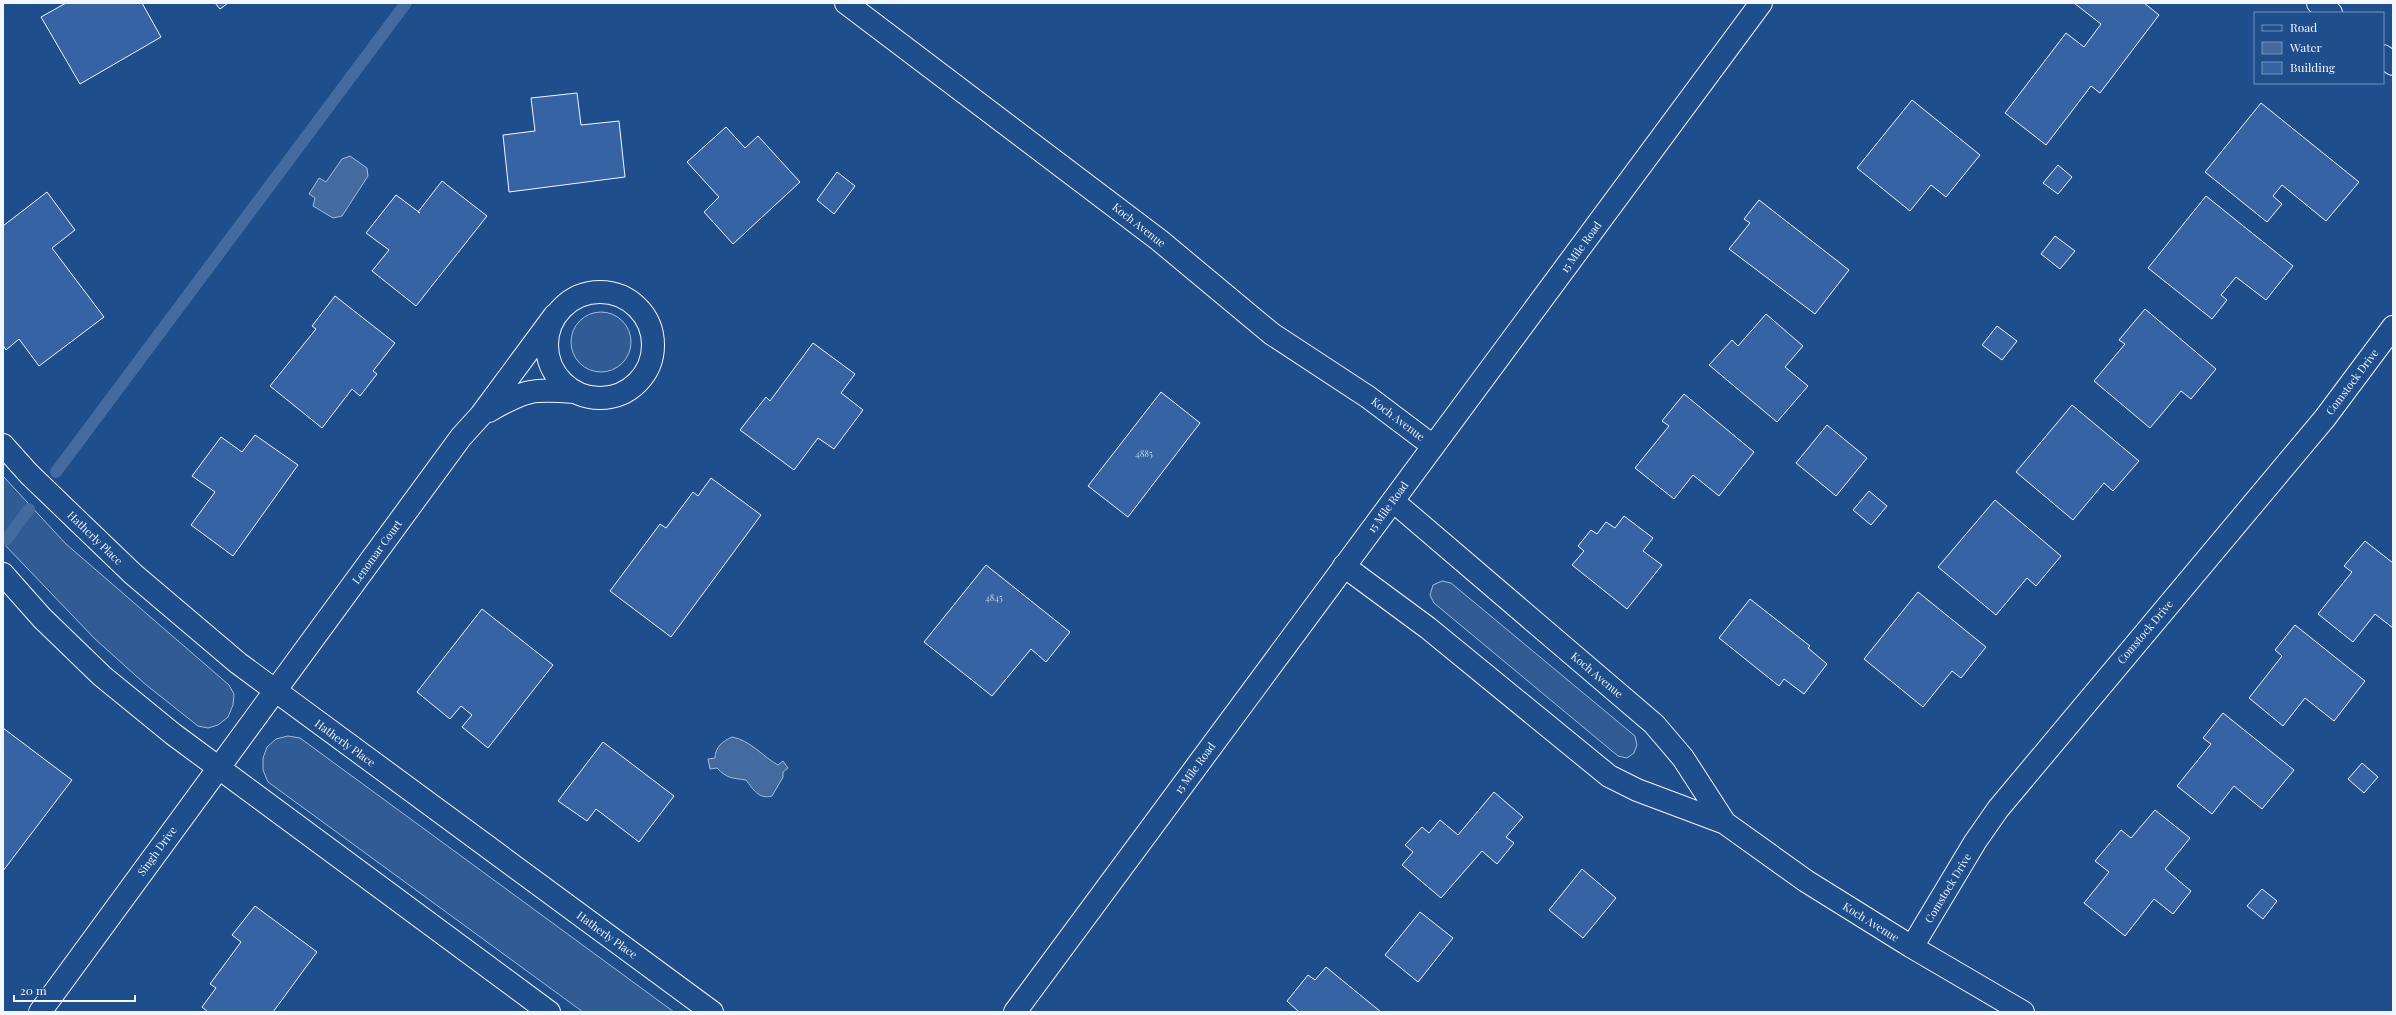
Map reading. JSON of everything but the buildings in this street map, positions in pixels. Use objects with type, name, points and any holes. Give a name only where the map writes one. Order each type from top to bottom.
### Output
[{"type":"street","name":"Koch Avenue","points":[[846,3],[1159,240],[1272,334],[1368,397],[1433,446]]},
{"type":"street","name":"15 Mile Road","points":[[1015,1012],[1761,3]]},
{"type":"street","points":[[2318,3],[2330,12]]},
{"type":"street","points":[[2384,57],[2393,64]]},
{"type":"street","name":"Lenomar Court","points":[[275,691],[461,438],[481,416],[555,315],[567,302],[582,294],[600,291],[612,292],[633,301],[645,314],[652,331],[654,348],[650,366],[641,381],[626,392],[609,398],[592,398],[575,392],[536,389],[512,397],[481,416]]},
{"type":"street","name":"Lenomar Court","points":[[555,315],[548,332],[546,349],[551,367],[561,382],[575,392]]},
{"type":"street","name":"Comstock Drive","points":[[1912,947],[1975,842],[1998,809],[2325,418],[2393,327]]},
{"type":"street","name":"Hatherly Place","points":[[3,445],[29,474],[133,574],[238,663],[712,1012]]},
{"type":"street","name":"Koch Avenue","points":[[1393,501],[1654,724],[1683,758],[1725,823]]},
{"type":"street","name":"Koch Avenue","points":[[1344,566],[1428,628],[1608,776],[1637,790],[1725,823],[1806,881],[1912,947],[2023,1012]]},
{"type":"street","points":[[3,574],[42,618],[102,676],[218,769],[549,1012]]},
{"type":"street","name":"Singh Drive","points":[[40,1012],[275,691]]},
{"type":"shaded area","points":[[601,312],[618,317],[626,325],[631,342],[626,359],[618,367],[601,372],[584,367],[576,359],[571,342],[576,325],[584,317]]},
{"type":"shaded area","points":[[3,476],[66,544],[229,685],[234,694],[233,705],[228,717],[218,725],[208,728],[198,726],[145,684],[94,638],[3,543]]},
{"type":"shaded area","points":[[1442,581],[1451,583],[1635,736],[1637,745],[1634,753],[1627,758],[1618,756],[1434,603],[1430,595],[1433,585]]},
{"type":"shaded area","points":[[288,736],[300,738],[674,1012],[583,1012],[268,782],[263,770],[263,758],[267,747],[276,739]]},
{"type":"water","points":[[350,156],[367,168],[368,176],[342,216],[333,218],[313,206],[315,198],[309,194],[319,178],[326,182],[342,159]]},
{"type":"water","points":[[732,737],[745,741],[778,765],[783,761],[788,768],[783,772],[783,777],[772,796],[767,797],[760,795],[746,780],[727,776],[717,768],[710,769],[708,759],[715,758],[716,751],[720,745]]},
{"type":"waterway","points":[[56,472],[406,3]]},
{"type":"waterway","points":[[6,540],[29,509]]}]
